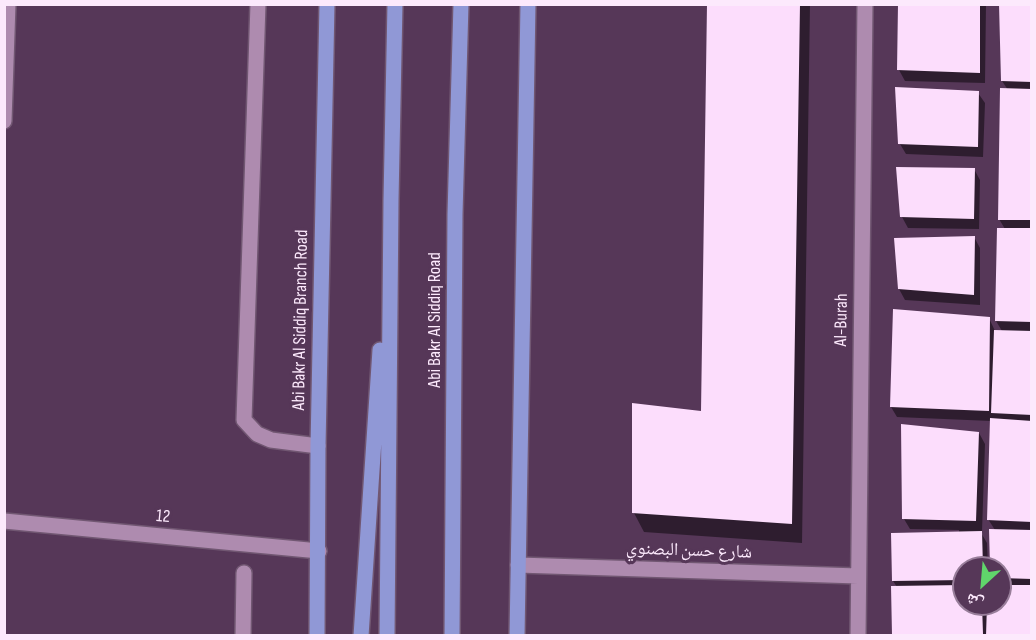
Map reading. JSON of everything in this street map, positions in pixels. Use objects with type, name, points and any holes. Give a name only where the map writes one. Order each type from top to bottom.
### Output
[{"type":"main road","name":"Abi Bakr Al Siddiq Branch Road","points":[[317,636],[318,446],[327,4]]},
{"type":"main road","points":[[387,636],[395,4]]},
{"type":"main road","name":"Abi Bakr Al Siddiq Road","points":[[453,636],[455,214],[461,4]]},
{"type":"main road","points":[[517,636],[528,4]]},
{"type":"main road","points":[[361,636],[391,200]]},
{"type":"street","points":[[4,121],[8,4]]},
{"type":"street","points":[[258,4],[244,420],[257,434],[272,440],[318,446]]},
{"type":"street","name":"Al-Burah","points":[[858,636],[865,4]]},
{"type":"street","name":"12","points":[[4,521],[319,551]]},
{"type":"street","name":"شارع حسن البصنوي","points":[[518,565],[858,576]]},
{"type":"street","points":[[243,636],[244,573]]},
{"type":"building","points":[[707,4],[800,4],[792,524],[632,513],[632,403],[701,411]]},
{"type":"building","points":[[898,4],[980,4],[980,73],[897,70]]},
{"type":"building","points":[[999,4],[1032,4],[1032,82],[1001,81]]},
{"type":"building","points":[[895,87],[979,91],[978,147],[898,144]]},
{"type":"building","points":[[1000,88],[1032,89],[1032,220],[998,220]]},
{"type":"building","points":[[896,167],[975,168],[974,219],[900,217]]},
{"type":"building","points":[[997,228],[1032,228],[1032,322],[995,321]]},
{"type":"building","points":[[975,236],[974,295],[898,289],[894,238]]},
{"type":"building","points":[[893,309],[990,317],[989,411],[890,407]]},
{"type":"building","points":[[994,330],[1032,331],[1032,415],[991,413]]},
{"type":"building","points":[[990,418],[1032,421],[1032,522],[987,520]]},
{"type":"building","points":[[901,424],[979,432],[976,521],[902,519]]},
{"type":"building","points":[[989,529],[1032,530],[1032,579],[1012,578],[1012,556],[990,556]]},
{"type":"building","points":[[982,531],[983,556],[952,556],[952,580],[892,581],[891,533]]},
{"type":"building","points":[[952,585],[952,616],[982,616],[983,634],[892,635],[891,586]]},
{"type":"building","points":[[1012,585],[1032,585],[1032,636],[986,636],[987,616],[1012,616]]}]
